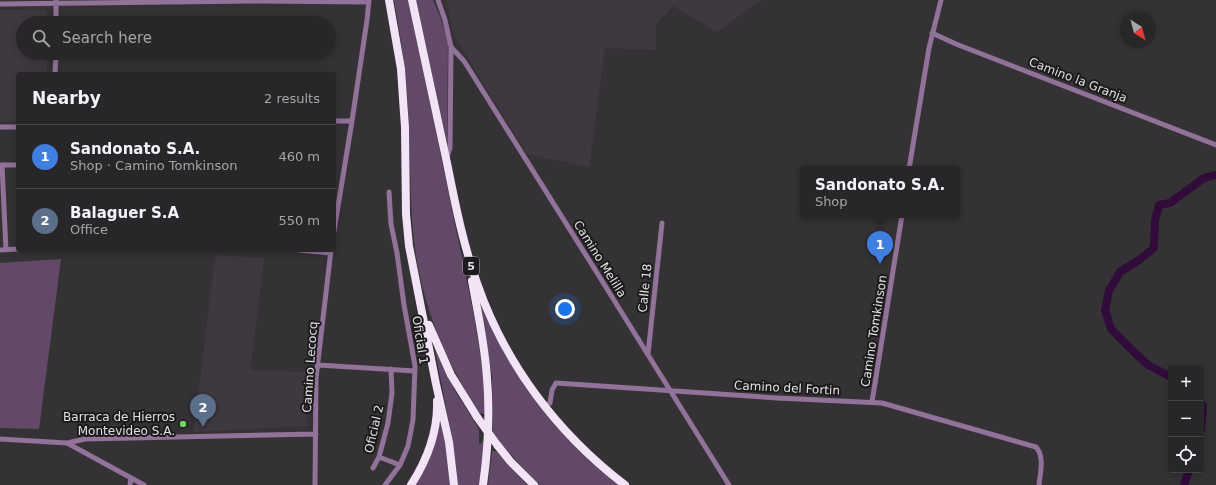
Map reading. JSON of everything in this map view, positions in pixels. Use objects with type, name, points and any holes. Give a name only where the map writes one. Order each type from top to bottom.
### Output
[{"type":"highway","points":[[384,0],[390,25],[396,36]]},
{"type":"highway","points":[[390,0],[401,69],[405,127],[406,214],[409,246],[449,442],[454,485]]},
{"type":"highway","name":"5","points":[[412,0],[465,245],[476,282],[494,326],[510,357],[525,381],[545,407],[567,433],[592,458],[625,485]]},
{"type":"highway","points":[[465,245],[483,346],[489,400],[488,441],[484,485]]},
{"type":"highway","points":[[420,296],[427,320],[451,375],[477,417],[498,446],[510,461],[534,485]]},
{"type":"highway","points":[[411,485],[422,467],[432,439],[437,405],[436,384]]},
{"type":"street","name":"Camino Melilla","points":[[438,0],[446,20],[451,46],[450,148],[446,160]]},
{"type":"street","points":[[910,166],[932,33],[941,0]]},
{"type":"street","points":[[0,4],[56,2],[369,1],[336,219]]},
{"type":"street","points":[[56,2],[56,16]]},
{"type":"street","name":"Camino la Granja","points":[[932,33],[956,44],[1216,145]]},
{"type":"street","name":"Camino Melilla","points":[[451,46],[468,68],[729,485]]},
{"type":"street","points":[[55,72],[56,60]]},
{"type":"street","points":[[336,121],[352,121]]},
{"type":"street","points":[[0,127],[16,127]]},
{"type":"street","points":[[16,165],[1,165],[3,250],[16,249]]},
{"type":"street","points":[[336,189],[341,190]]},
{"type":"street","name":"Oficial 1","points":[[385,485],[400,465],[408,446],[413,420],[415,371],[397,253],[391,224],[389,192]]},
{"type":"street","name":"Camino Tomkinson","points":[[872,402],[902,218]]},
{"type":"street","name":"Calle 18","points":[[648,354],[662,223]]},
{"type":"street","name":"Camino Lecocq","points":[[315,485],[318,365],[331,252]]},
{"type":"street","points":[[318,365],[415,371]]},
{"type":"street","name":"Oficial 2","points":[[373,468],[379,457],[389,416],[392,393],[391,370]]},
{"type":"street","name":"Camino del Fortin","points":[[545,407],[550,403],[552,390],[556,383],[777,398],[882,403],[1032,445],[1038,449],[1041,460],[1039,485]]},
{"type":"street","points":[[0,439],[67,443],[85,439],[316,434]]},
{"type":"street","points":[[67,443],[144,485]]},
{"type":"street","points":[[379,457],[400,465]]},
{"type":"street","points":[[130,485],[131,478]]},
{"type":"shaded area","points":[[394,0],[408,0],[413,21],[474,316],[483,372],[485,414],[479,413],[451,364],[436,330],[420,277],[416,258],[412,221],[409,126],[405,79]]},
{"type":"shaded area","points":[[416,0],[433,0],[448,41],[447,143]]},
{"type":"shaded area","points":[[446,0],[761,0],[717,32],[673,6],[656,24],[656,50],[605,48],[589,167],[527,154],[454,36]]},
{"type":"shaded area","points":[[0,10],[47,10],[47,16],[16,16],[16,60],[47,60],[47,72],[16,72],[16,121],[0,121]]},
{"type":"shaded area","points":[[215,255],[264,258],[250,370],[306,372],[307,426],[194,432]]},
{"type":"shaded area","points":[[61,259],[39,429],[0,428],[0,263]]},
{"type":"shaded area","points":[[480,302],[506,355],[537,403],[575,446],[619,485],[539,485],[501,444],[493,432],[492,377]]},
{"type":"shaded area","points":[[434,345],[454,389],[479,429],[479,445],[483,441],[484,443],[480,485],[458,485],[453,444]]},
{"type":"shaded area","points":[[441,415],[446,440],[451,485],[415,485]]},
{"type":"shaded area","points":[[492,450],[497,452],[527,485],[488,485]]},
{"type":"waterway","points":[[1168,375],[1148,365],[1111,329],[1105,310],[1109,291],[1120,272],[1154,248],[1155,220],[1159,205],[1170,203],[1204,178],[1216,175]]},
{"type":"waterway","points":[[1184,485],[1188,473]]},
{"type":"place","name":"Sandonato S.A.","points":[[880,264]]},
{"type":"place","name":"Barraca de Hierros Montevideo S.A.","points":[[183,424]]},
{"type":"place","name":"Balaguer S.A","points":[[203,427]]}]
